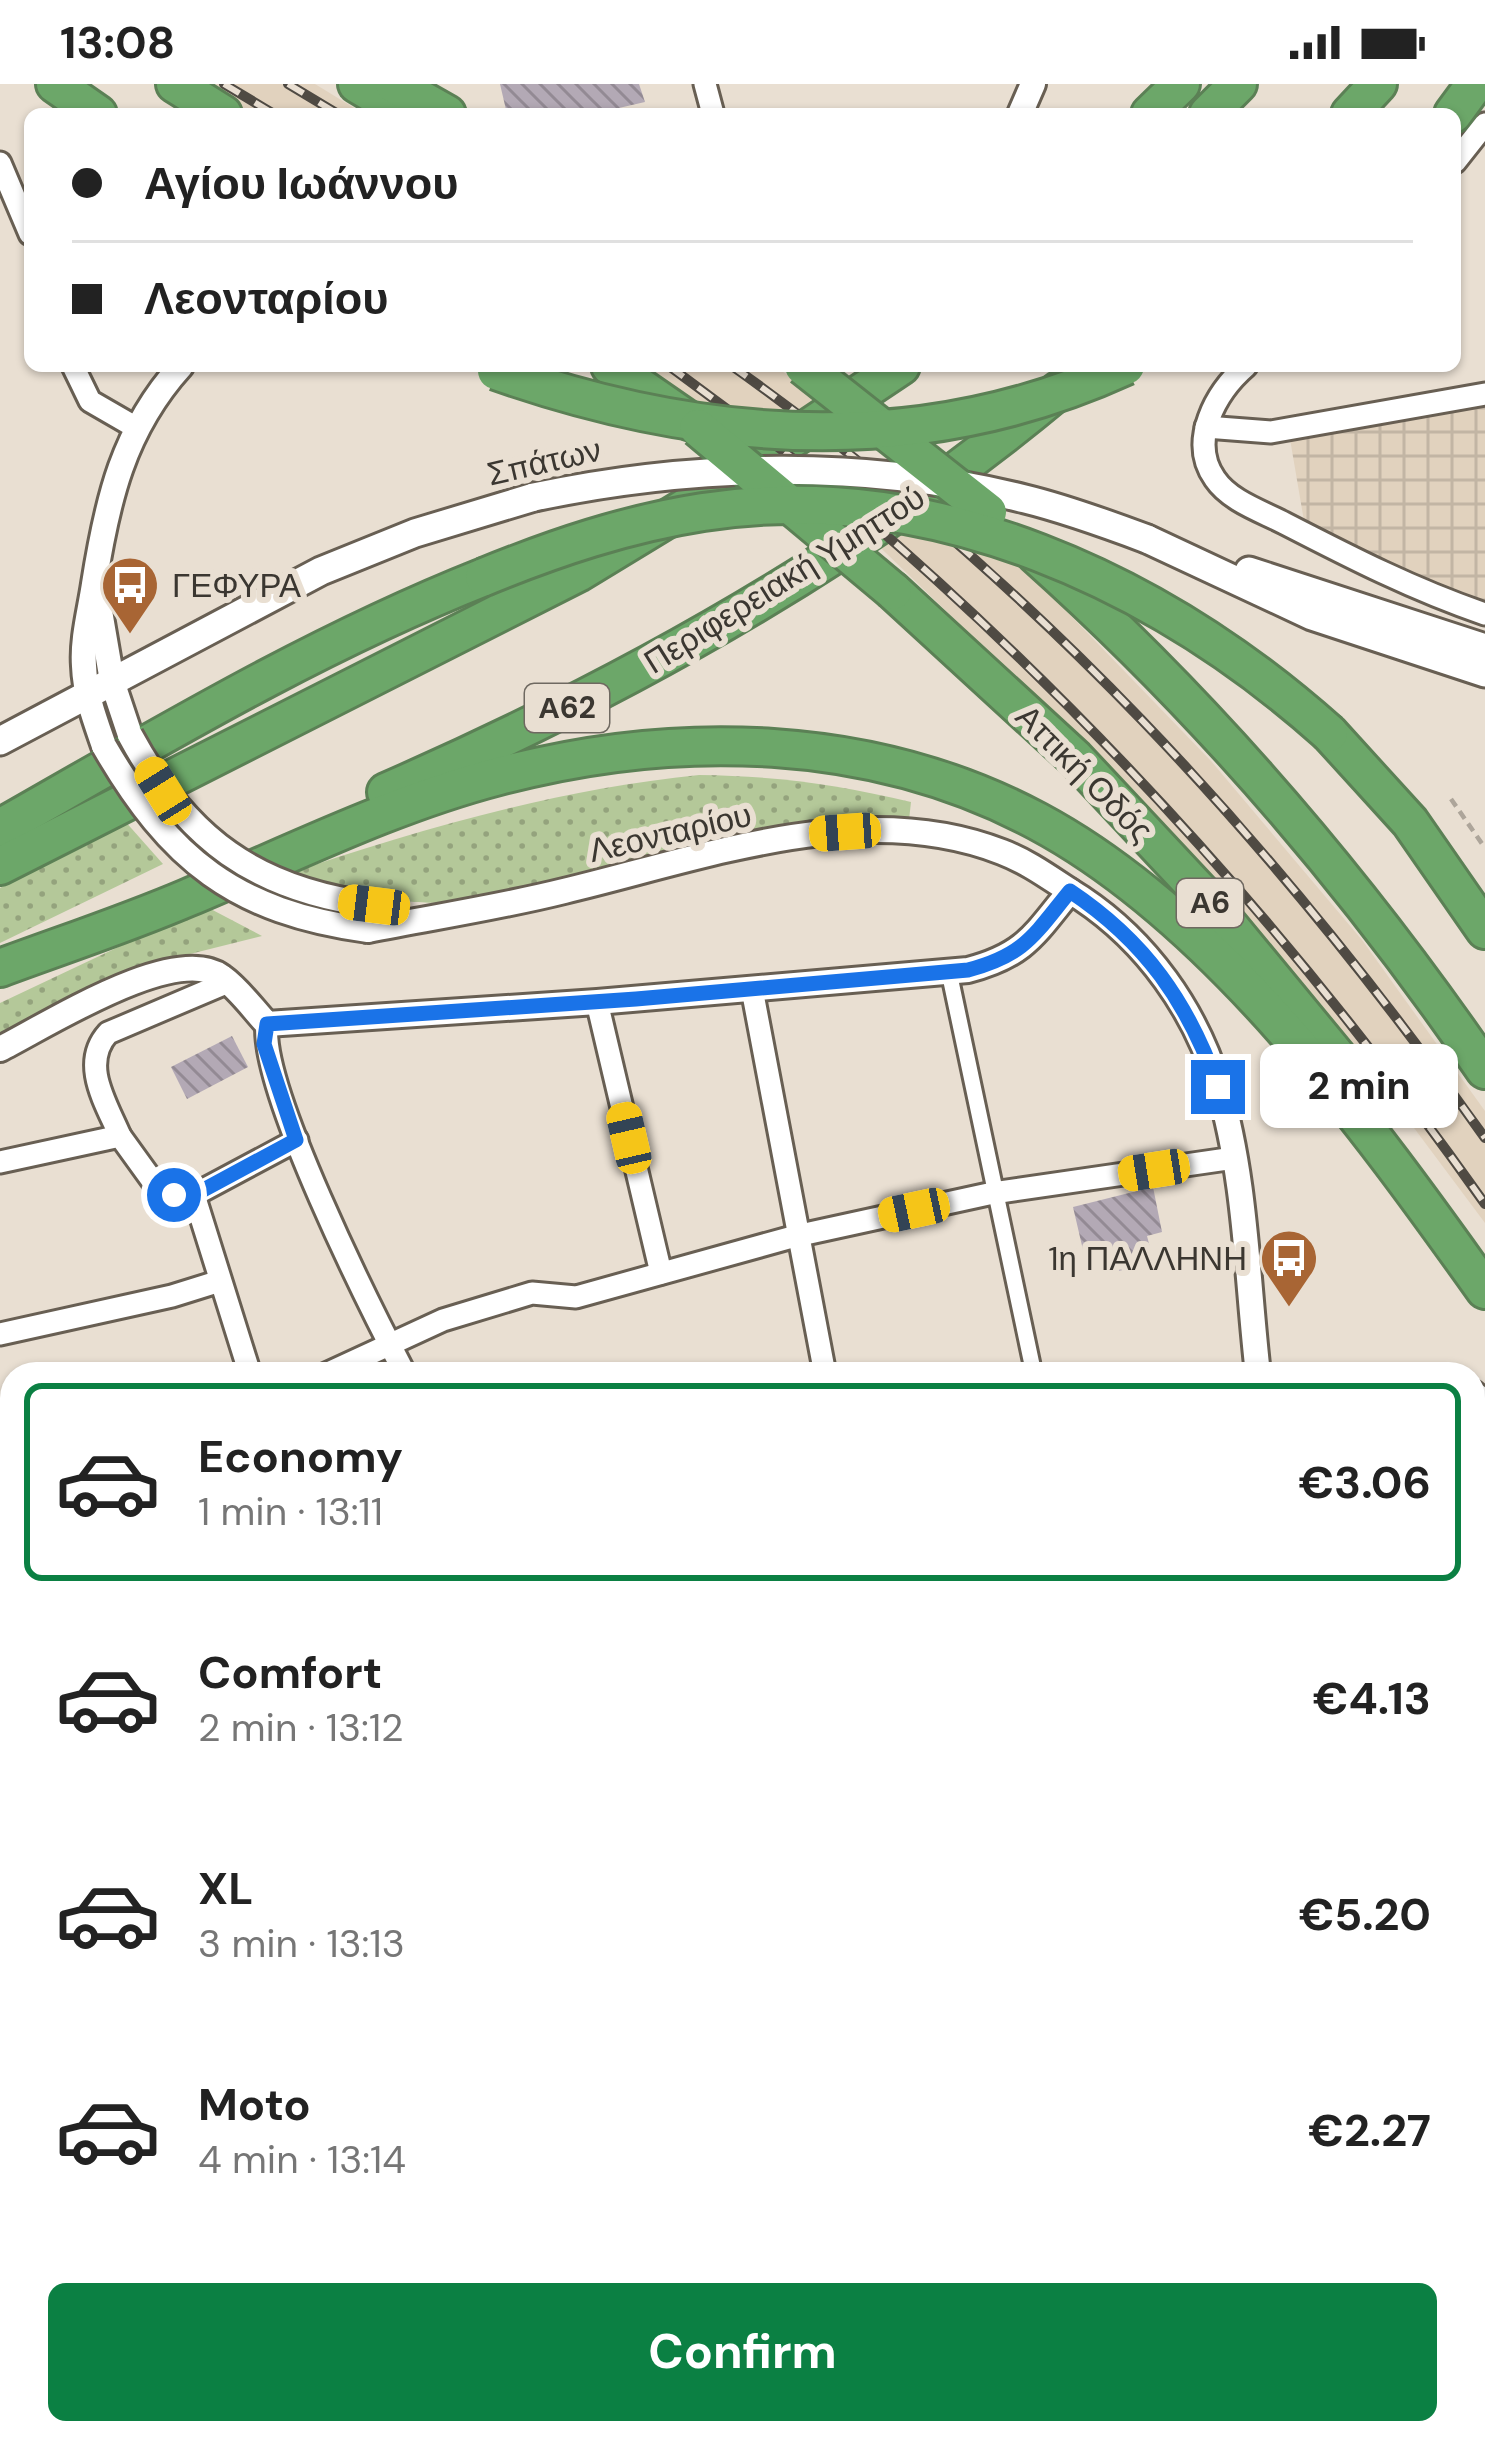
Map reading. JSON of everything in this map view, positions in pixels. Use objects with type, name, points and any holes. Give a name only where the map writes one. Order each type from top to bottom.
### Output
[{"type":"highway","points":[[55,84],[89,108]]},
{"type":"highway","points":[[176,84],[214,108]]},
{"type":"highway","points":[[357,84],[397,108]]},
{"type":"highway","points":[[394,84],[436,108]]},
{"type":"highway","points":[[1156,108],[1181,84]]},
{"type":"highway","points":[[1214,108],[1238,84]]},
{"type":"highway","points":[[1356,108],[1378,84]]},
{"type":"highway","points":[[500,372],[566,395],[660,418],[762,432],[831,432],[951,419],[1033,401],[1110,372]]},
{"type":"highway","name":"Αττική Οδός","points":[[619,372],[698,428],[893,591],[1075,758],[1207,899],[1357,1081],[1485,1253]]},
{"type":"highway","points":[[811,372],[988,512],[1088,603],[1231,748],[1353,892],[1485,1070]]},
{"type":"highway","points":[[0,866],[578,573],[892,372]]},
{"type":"highway","name":"Περιφερειακή Υμηττού","points":[[0,967],[178,882],[530,728],[631,675],[910,504],[1008,433],[1081,372]]},
{"type":"highway","points":[[0,828],[116,748],[484,577],[598,535],[703,512],[824,506],[936,524],[1042,553],[1134,593],[1244,662],[1329,734],[1410,822],[1485,930]]},
{"type":"highway","points":[[0,967],[185,899],[297,848],[495,776],[583,757],[699,747],[832,752],[969,789],[1038,822],[1102,862],[1166,913],[1222,965],[1303,1054],[1485,1290]]},
{"type":"main road","name":"Σπάτων","points":[[0,740],[262,600],[416,532],[534,497],[643,477],[703,472],[860,473],[1025,499],[1485,648]]},
{"type":"main road","name":"Σπάτων","points":[[1147,538],[1312,616],[1485,673]]},
{"type":"street","points":[[1461,154],[1485,124]]},
{"type":"street","points":[[0,163],[24,220]]},
{"type":"street","points":[[76,372],[91,401],[135,427]]},
{"type":"street","name":"Λεονταρίου","points":[[176,372],[135,427],[112,490],[95,578],[100,687],[116,748],[159,829],[179,851],[214,877],[278,910],[318,923],[452,913],[537,898],[817,834],[872,830],[957,838],[1002,852],[1102,912],[1132,941],[1189,1014],[1218,1087],[1234,1158],[1257,1362]]},
{"type":"street","points":[[1241,372],[1216,399],[1206,427],[1208,469],[1227,494],[1377,572],[1485,614]]},
{"type":"street","points":[[1206,427],[1271,431],[1485,394]]},
{"type":"street","points":[[267,1024],[949,972],[1004,961],[1021,950],[1070,891]]},
{"type":"street","points":[[0,1049],[142,978],[172,968],[220,974],[267,1024]]},
{"type":"street","points":[[949,972],[1031,1362]]},
{"type":"street","points":[[227,982],[108,1033],[98,1044],[95,1076],[120,1136],[159,1190],[194,1195],[296,1140]]},
{"type":"street","points":[[752,989],[822,1362]]},
{"type":"street","points":[[597,1002],[662,1273]]},
{"type":"street","points":[[267,1024],[264,1044],[296,1140],[399,1362]]},
{"type":"street","points":[[0,1162],[120,1136]]},
{"type":"street","points":[[352,1362],[442,1320],[532,1293],[567,1298],[796,1236],[993,1193],[1234,1158]]},
{"type":"street","points":[[194,1195],[246,1362]]},
{"type":"street","points":[[0,1334],[220,1281]]},
{"type":"path","points":[[1451,799],[1485,848]]},
{"type":"shaded area","points":[[200,84],[315,84],[354,108],[239,108]]},
{"type":"shaded area","points":[[647,372],[783,372],[852,417],[705,413]]},
{"type":"shaded area","points":[[1485,405],[1485,607],[1433,589],[1304,521],[1290,439]]},
{"type":"shaded area","points":[[859,527],[938,538],[1019,562],[1211,761],[1362,940],[1485,1111],[1485,1223],[1364,1061],[1240,913],[1056,717]]},
{"type":"green space","points":[[699,775],[806,782],[911,802],[908,829],[465,903],[372,897],[281,876],[487,814],[592,790]]},
{"type":"green space","points":[[124,820],[163,864],[0,943],[0,888]]},
{"type":"green space","points":[[205,906],[262,936],[154,963],[0,1038],[0,1003]]},
{"type":"building","points":[[500,84],[639,84],[645,102],[619,108],[506,108]]},
{"type":"building","points":[[232,1036],[248,1067],[187,1099],[171,1067]]},
{"type":"building","points":[[1153,1187],[1162,1232],[1147,1236],[1154,1263],[1114,1272],[1108,1244],[1083,1250],[1073,1207]]},
{"type":"railway","points":[[224,84],[264,108]]},
{"type":"railway","points":[[288,84],[328,108]]},
{"type":"railway","points":[[677,372],[857,510],[1030,668],[1112,752],[1270,926],[1485,1204]]},
{"type":"railway","points":[[740,372],[947,535],[1142,720],[1320,921],[1485,1138]]},
{"type":"place","name":"ΓΕΦΥΡΑ","points":[[130,636]]},
{"type":"place","name":"1η ΠΑΛΛΗΝΗ","points":[[1289,1309]]},
{"type":"route","points":[[174,1195],[194,1195],[296,1140],[264,1044],[267,1024],[968,970],[1004,961],[1021,950],[1070,891],[1102,912],[1166,981],[1189,1014],[1218,1087]]}]
